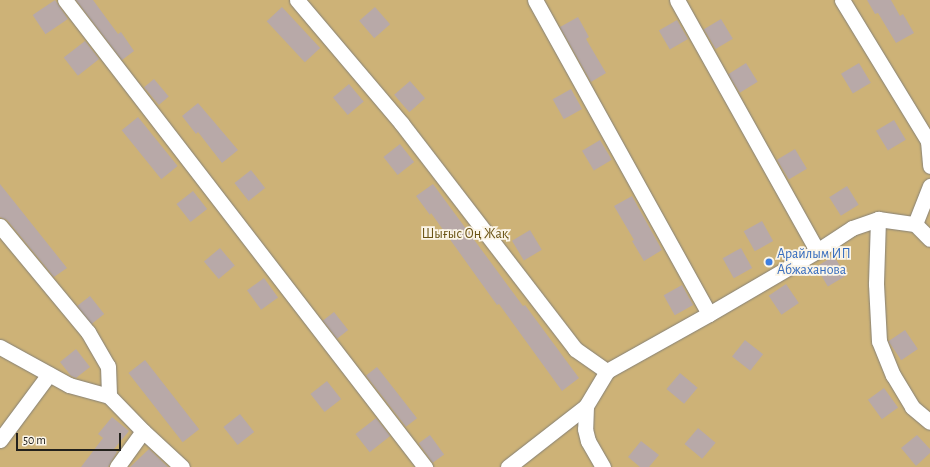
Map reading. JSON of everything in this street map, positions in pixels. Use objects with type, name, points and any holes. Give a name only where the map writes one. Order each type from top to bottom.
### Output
[{"type":"street","points":[[65,0],[76,17],[426,467]]},
{"type":"street","points":[[297,0],[402,124],[575,349],[607,371]]},
{"type":"street","points":[[534,0],[709,314]]},
{"type":"street","points":[[677,0],[817,251]]},
{"type":"street","points":[[842,0],[928,141],[930,166]]},
{"type":"street","points":[[915,224],[930,186]]},
{"type":"street","points":[[878,219],[876,284],[879,341],[892,375],[912,407],[930,422]]},
{"type":"street","points":[[508,467],[586,406],[607,371],[817,251],[852,228],[878,219],[915,224],[930,239]]},
{"type":"street","points":[[0,226],[88,332],[108,366],[108,396]]},
{"type":"street","points":[[0,347],[69,385],[108,396],[182,467]]},
{"type":"street","points":[[0,440],[49,374]]},
{"type":"street","points":[[586,406],[585,429],[588,441],[603,467]]},
{"type":"street","points":[[117,467],[143,431]]},
{"type":"green space","name":"Шығыс Оң Жақ","points":[[0,0],[930,0],[930,467],[0,467]]},
{"type":"building","points":[[55,0],[68,19],[45,34],[33,15]]},
{"type":"building","points":[[76,0],[93,0],[118,34],[121,32],[134,51],[122,60]]},
{"type":"building","points":[[867,0],[891,0],[900,16],[903,14],[914,33],[896,43],[878,13],[875,14]]},
{"type":"building","points":[[282,7],[320,48],[305,62],[267,21]]},
{"type":"building","points":[[375,7],[390,24],[374,38],[359,21]]},
{"type":"building","points":[[578,17],[589,37],[586,39],[606,73],[591,82],[560,27]]},
{"type":"building","points":[[721,19],[733,39],[716,49],[704,29]]},
{"type":"building","points":[[677,20],[688,39],[670,50],[659,30]]},
{"type":"building","points":[[85,41],[99,59],[78,76],[64,58]]},
{"type":"building","points":[[746,63],[758,82],[740,93],[728,74]]},
{"type":"building","points":[[859,63],[871,83],[853,94],[841,74]]},
{"type":"building","points":[[154,79],[169,97],[159,105],[144,87]]},
{"type":"building","points":[[410,81],[425,98],[409,112],[394,95]]},
{"type":"building","points":[[349,84],[364,102],[348,115],[333,97]]},
{"type":"building","points":[[571,89],[582,109],[564,119],[553,99]]},
{"type":"building","points":[[198,103],[238,150],[222,163],[198,132],[196,134],[182,116]]},
{"type":"building","points":[[138,117],[178,166],[161,179],[122,130]]},
{"type":"building","points":[[894,120],[906,140],[888,151],[876,131]]},
{"type":"building","points":[[600,140],[612,160],[594,171],[582,151]]},
{"type":"building","points":[[400,144],[414,162],[398,175],[383,157]]},
{"type":"building","points":[[795,149],[807,169],[789,180],[777,160]]},
{"type":"building","points":[[251,170],[265,188],[249,201],[234,183]]},
{"type":"building","points":[[0,184],[67,268],[54,277],[7,220],[0,217]]},
{"type":"building","points":[[433,184],[523,306],[525,305],[579,378],[562,391],[499,304],[497,305],[431,213],[430,215],[416,196]]},
{"type":"building","points":[[847,186],[859,205],[841,216],[829,197]]},
{"type":"building","points":[[193,191],[207,209],[191,222],[176,204]]},
{"type":"building","points":[[632,196],[662,250],[644,261],[632,241],[634,240],[614,206]]},
{"type":"building","points":[[762,221],[773,241],[755,251],[744,231]]},
{"type":"building","points":[[530,230],[542,250],[524,261],[512,241]]},
{"type":"building","points":[[220,248],[235,266],[219,279],[204,261]]},
{"type":"building","points":[[741,248],[752,268],[734,278],[723,258]]},
{"type":"building","points":[[834,256],[846,276],[828,287],[816,267]]},
{"type":"building","points":[[264,278],[278,297],[261,310],[247,290]]},
{"type":"building","points":[[786,284],[799,303],[781,315],[769,296]]},
{"type":"building","points":[[682,285],[693,305],[675,315],[664,295]]},
{"type":"building","points":[[90,296],[104,314],[92,324],[77,306]]},
{"type":"building","points":[[334,312],[348,330],[337,339],[323,321]]},
{"type":"building","points":[[905,330],[918,349],[901,360],[888,341]]},
{"type":"building","points":[[745,340],[763,354],[750,371],[732,357]]},
{"type":"building","points":[[76,349],[90,367],[76,378],[71,376],[60,362]]},
{"type":"building","points":[[145,360],[199,429],[183,442],[128,373]]},
{"type":"building","points":[[377,367],[417,418],[406,427],[366,376]]},
{"type":"building","points":[[680,373],[698,388],[684,404],[667,389]]},
{"type":"building","points":[[327,381],[341,399],[325,412],[310,394]]},
{"type":"building","points":[[884,388],[898,407],[882,419],[868,400]]},
{"type":"building","points":[[240,414],[254,432],[238,445],[223,427]]},
{"type":"building","points":[[112,417],[129,431],[114,449],[117,452],[108,467],[81,467],[103,438],[98,434]]},
{"type":"building","points":[[376,418],[390,436],[370,452],[356,434]]},
{"type":"building","points":[[698,428],[716,443],[702,459],[685,444]]},
{"type":"building","points":[[430,435],[444,454],[433,463],[419,443]]},
{"type":"building","points":[[917,435],[930,449],[930,453],[916,466],[901,448]]},
{"type":"building","points":[[641,441],[659,455],[649,467],[640,467],[628,457]]},
{"type":"building","points":[[149,449],[168,467],[130,467]]},
{"type":"place","name":"Арайлым ИП Абжаханова","points":[[769,262]]}]
